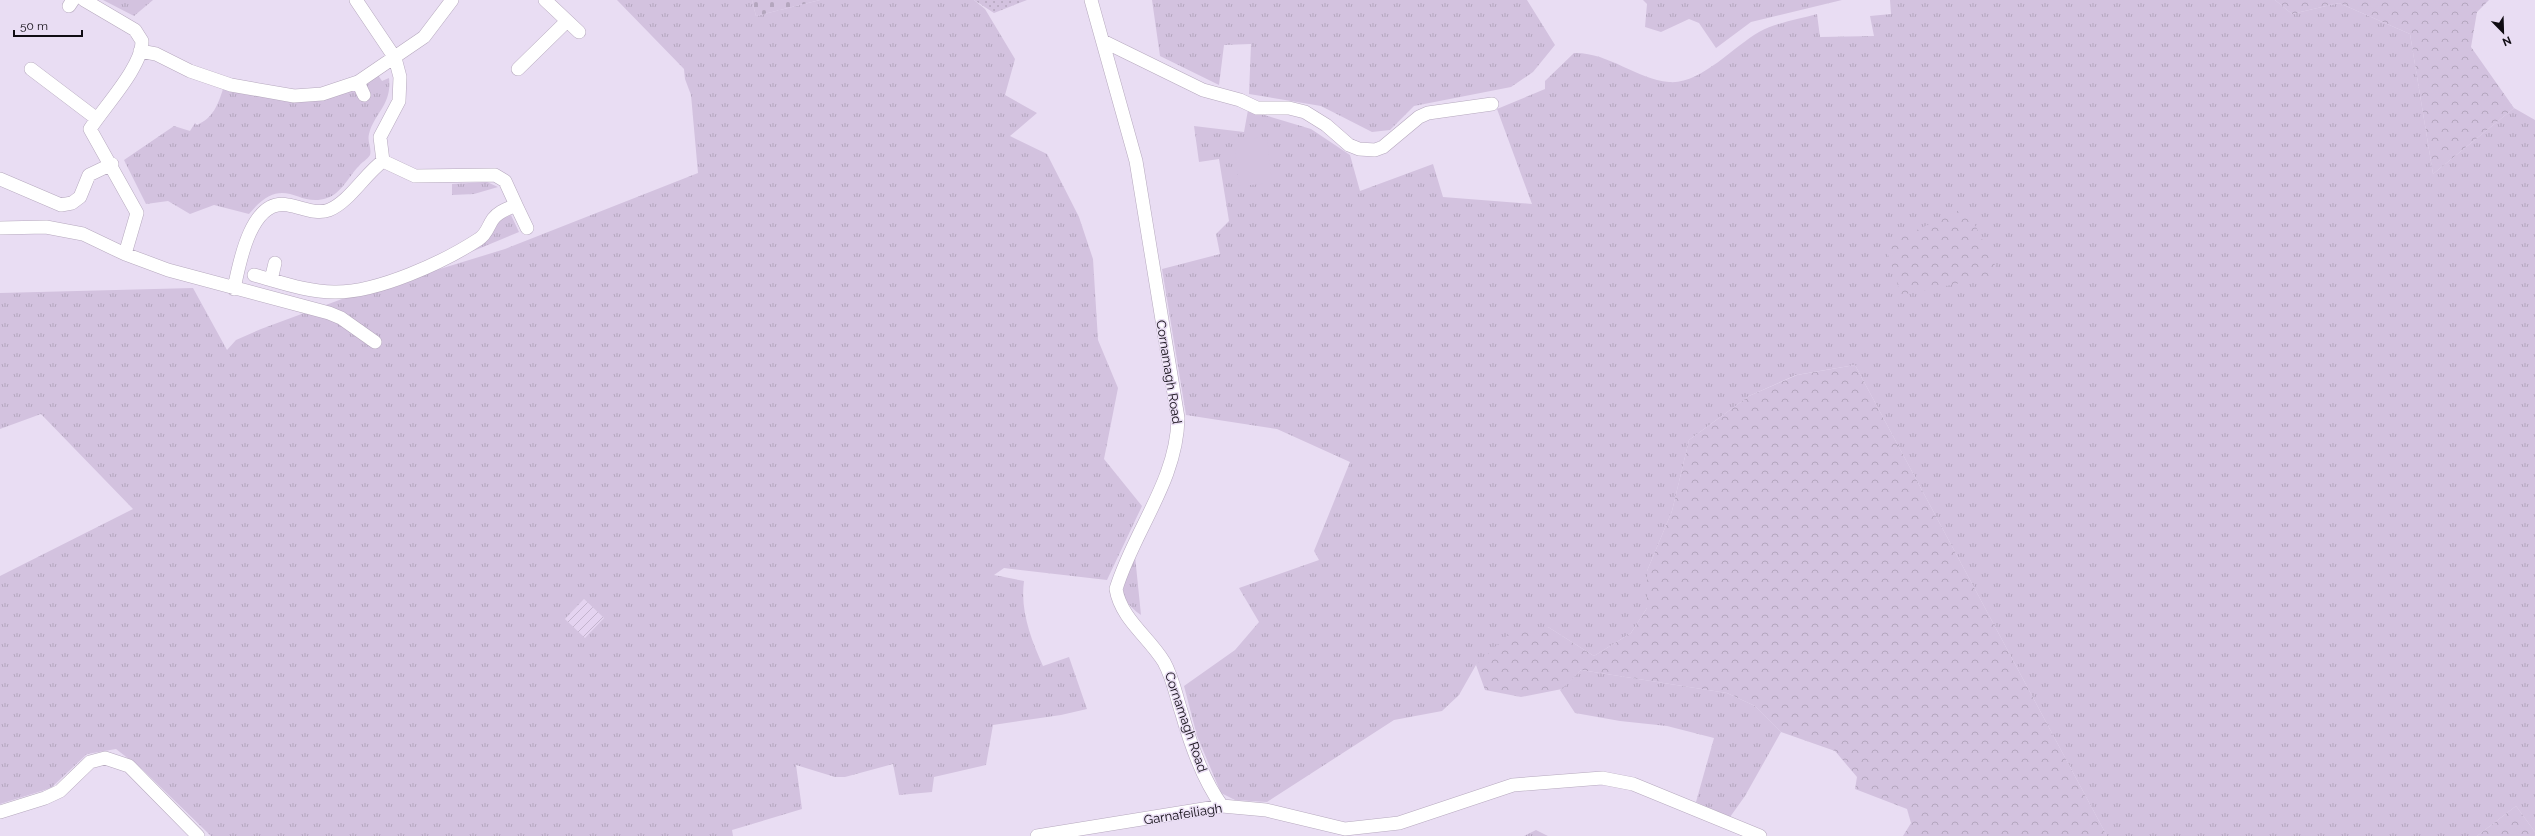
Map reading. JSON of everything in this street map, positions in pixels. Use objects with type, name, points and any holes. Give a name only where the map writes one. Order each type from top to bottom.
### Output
[{"type":"street","points":[[84,0],[135,30],[142,41],[140,51],[123,84],[90,131],[112,164],[137,213],[125,254]]},
{"type":"street","points":[[356,0],[395,58],[400,77],[400,94],[396,108],[380,133],[382,161]]},
{"type":"street","points":[[140,51],[156,54],[206,77],[268,93],[294,96],[322,94],[358,82],[395,58],[424,37],[452,0]]},
{"type":"street","points":[[545,0],[579,32]]},
{"type":"street","name":"Cornamagh Road","points":[[1091,0],[1136,161],[1178,418],[1178,435],[1168,474],[1116,589],[1118,602],[1163,661],[1173,679],[1187,733],[1210,790],[1222,806]]},
{"type":"street","points":[[518,69],[567,21]]},
{"type":"street","points":[[1103,41],[1203,90],[1240,100],[1257,108],[1289,108],[1305,112],[1326,125],[1349,145],[1358,148],[1375,150],[1383,147],[1419,117],[1428,114],[1492,104]]},
{"type":"street","points":[[31,69],[97,119]]},
{"type":"street","points":[[358,82],[364,95]]},
{"type":"street","points":[[382,161],[415,176],[495,175],[505,181],[527,228]]},
{"type":"street","points":[[234,289],[249,234],[255,222],[268,209],[283,204],[313,211],[328,210],[342,202],[370,170],[382,161]]},
{"type":"street","points":[[0,179],[60,205],[72,203],[80,197],[89,176],[112,164]]},
{"type":"street","points":[[254,275],[319,291],[346,292],[371,288],[419,269],[472,243],[485,234],[497,215],[516,205]]},
{"type":"street","points":[[0,228],[57,229],[83,234],[125,254],[168,270],[234,289],[329,313],[341,318],[375,342]]},
{"type":"street","points":[[271,280],[275,263]]},
{"type":"street","points":[[0,812],[45,798],[60,791],[90,762],[105,758],[129,766],[198,836]]},
{"type":"street","name":"Garnafeiliagh","points":[[1037,836],[1222,806],[1266,810],[1345,829],[1399,823],[1513,785],[1602,778],[1633,784],[1760,836]]},
{"type":"shaded area","points":[[584,599],[604,618],[585,639],[565,619]]},
{"type":"green space","points":[[103,0],[153,0],[134,16]]},
{"type":"green space","points":[[617,0],[752,0],[756,16],[820,0],[974,0],[985,9],[1015,59],[1005,95],[1037,113],[1010,136],[1047,154],[1079,217],[1093,259],[1098,340],[1118,388],[1104,459],[1142,506],[1107,580],[1004,568],[994,575],[1024,581],[1023,592],[1025,614],[1034,646],[1043,666],[1069,657],[1087,709],[1061,715],[993,725],[986,765],[934,777],[932,792],[899,795],[893,764],[845,777],[835,777],[796,765],[802,809],[732,830],[733,836],[211,836],[143,770],[116,749],[87,754],[51,788],[0,804],[0,576],[133,509],[41,414],[0,429],[0,293],[193,288],[227,350],[236,340],[261,329],[342,299],[505,249],[698,173],[691,95],[685,79],[684,69]],"holes":[[[584,599],[604,618],[585,638],[565,619]]]},
{"type":"green space","points":[[752,0],[820,0],[756,16]]},
{"type":"green space","points":[[974,0],[1027,0],[994,13]]},
{"type":"green space","points":[[1152,0],[1527,0],[1555,45],[1533,72],[1511,87],[1414,106],[1390,130],[1372,132],[1321,106],[1249,94],[1251,44],[1224,45],[1219,85],[1160,56]]},
{"type":"green space","points":[[1643,0],[1842,0],[1751,22],[1716,48],[1699,23],[1689,19],[1661,32],[1645,27],[1647,4]]},
{"type":"green space","points":[[1890,0],[2275,0],[2292,14],[2339,3],[2410,34],[2433,174],[2514,108],[2535,120],[2535,832],[2516,806],[2477,836],[2107,836],[1855,365],[1796,375],[1749,396],[1689,440],[1672,511],[1647,571],[1647,608],[1631,633],[1594,656],[1548,627],[1476,665],[1459,695],[1442,711],[1394,720],[1267,802],[1235,800],[1221,793],[1197,736],[1184,686],[1235,650],[1259,622],[1239,588],[1319,560],[1314,551],[1350,462],[1277,429],[1186,415],[1162,269],[1220,254],[1216,234],[1229,221],[1219,159],[1199,162],[1194,126],[1244,132],[1248,110],[1311,129],[1350,155],[1360,191],[1433,164],[1443,197],[1532,204],[1497,109],[1545,89],[1545,81],[1574,53],[1599,57],[1657,80],[1669,82],[1681,81],[1705,71],[1749,38],[1765,29],[1817,14],[1820,37],[1874,36],[1870,16],[1891,14]]},
{"type":"green space","points":[[2275,0],[2489,0],[2477,12],[2471,47],[2514,108],[2433,174],[2410,34],[2339,3],[2292,14]]},
{"type":"green space","points":[[378,75],[382,81],[389,78],[389,87],[386,102],[375,120],[369,134],[370,155],[355,170],[341,189],[327,198],[316,200],[281,193],[272,195],[261,201],[249,214],[214,205],[190,214],[168,201],[146,204],[124,160],[174,126],[190,131],[195,123],[197,125],[203,122],[211,115],[223,89],[248,95],[248,93],[366,85]]},
{"type":"green space","points":[[1267,137],[1272,183],[1239,186],[1234,140]]},
{"type":"green space","points":[[487,182],[498,187],[474,194],[452,195],[452,184]]},
{"type":"green space","points":[[1966,207],[2000,275],[1901,295],[1885,245]]},
{"type":"green space","points":[[511,215],[519,232],[454,259],[497,221]]},
{"type":"green space","points":[[1855,365],[2107,836],[1903,836],[1911,823],[1907,809],[1855,789],[1857,777],[1835,751],[1781,732],[1755,706],[1727,693],[1581,670],[1562,689],[1521,697],[1485,690],[1476,665],[1514,629],[1548,627],[1594,656],[1631,633],[1647,608],[1647,571],[1672,511],[1689,440],[1749,396],[1797,375]]},
{"type":"green space","points":[[1135,556],[1141,615],[1132,608],[1127,601],[1123,588],[1127,573]]},
{"type":"green space","points":[[1581,670],[1727,693],[1755,706],[1781,732],[1745,796],[1730,817],[1696,802],[1714,738],[1667,726],[1620,721],[1575,713],[1560,690]]},
{"type":"green space","points":[[2516,806],[2535,832],[2535,836],[2477,836]]},
{"type":"green space","points":[[1536,830],[1548,836],[1524,836]]}]
